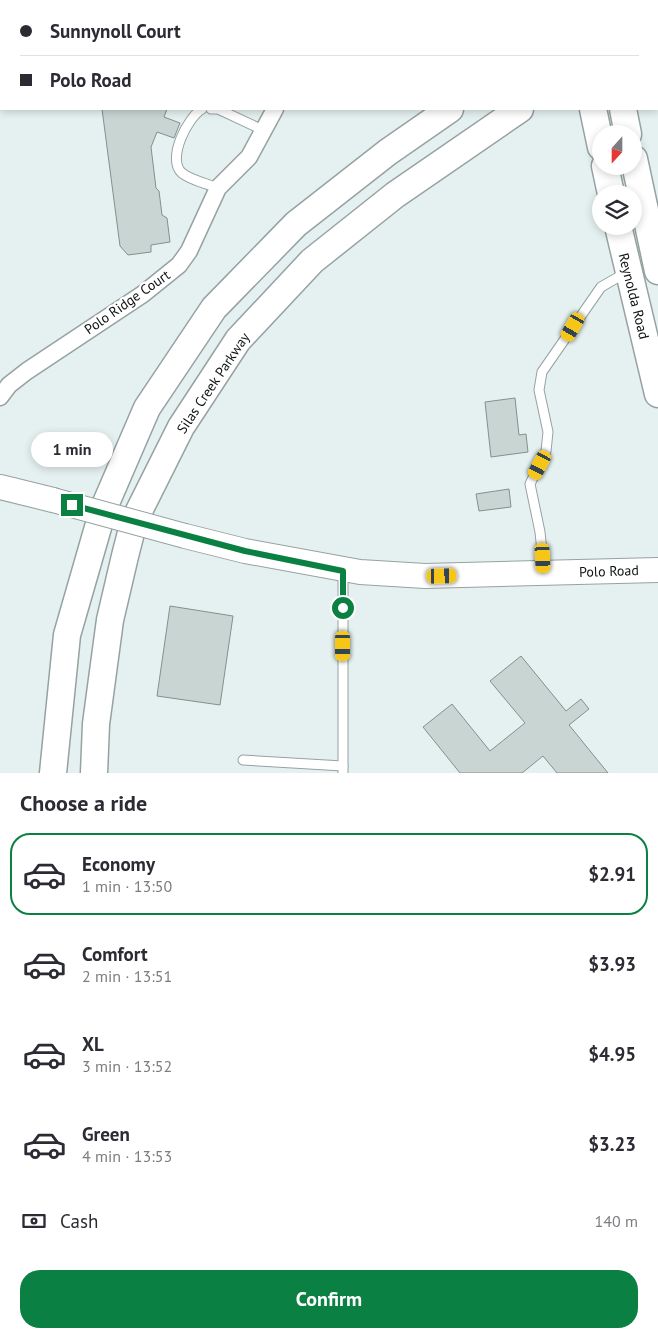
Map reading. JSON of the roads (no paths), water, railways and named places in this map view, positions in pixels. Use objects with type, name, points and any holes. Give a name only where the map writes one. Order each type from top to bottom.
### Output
[{"type":"main road","points":[[53,773],[67,635],[103,510],[146,408],[214,308],[296,224],[388,152],[449,110]]},
{"type":"main road","name":"Silas Creek Parkway","points":[[94,773],[96,724],[110,620],[125,556],[134,521],[181,427],[238,340],[312,261],[395,194],[519,110]]},
{"type":"main road","points":[[593,110],[596,125]]},
{"type":"main road","points":[[623,110],[626,125]]},
{"type":"main road","points":[[637,175],[658,271]]},
{"type":"main road","name":"Reynolda Road","points":[[620,235],[627,272],[658,394]]},
{"type":"main road","name":"Polo Road","points":[[0,487],[185,536],[343,571],[418,576],[658,570]]},
{"type":"street","name":"Polo Ridge Court","points":[[0,397],[8,385],[143,294],[179,265],[190,251],[218,188],[249,157],[265,131],[275,110]]},
{"type":"lane","points":[[200,110],[194,113],[181,139],[176,164],[182,173],[218,188]]},
{"type":"lane","points":[[218,110],[265,131]]},
{"type":"lane","points":[[544,573],[540,532],[530,484],[546,451],[547,442],[548,432],[539,390],[542,372],[600,286],[627,272]]},
{"type":"lane","points":[[242,760],[343,769],[343,571]]}]
